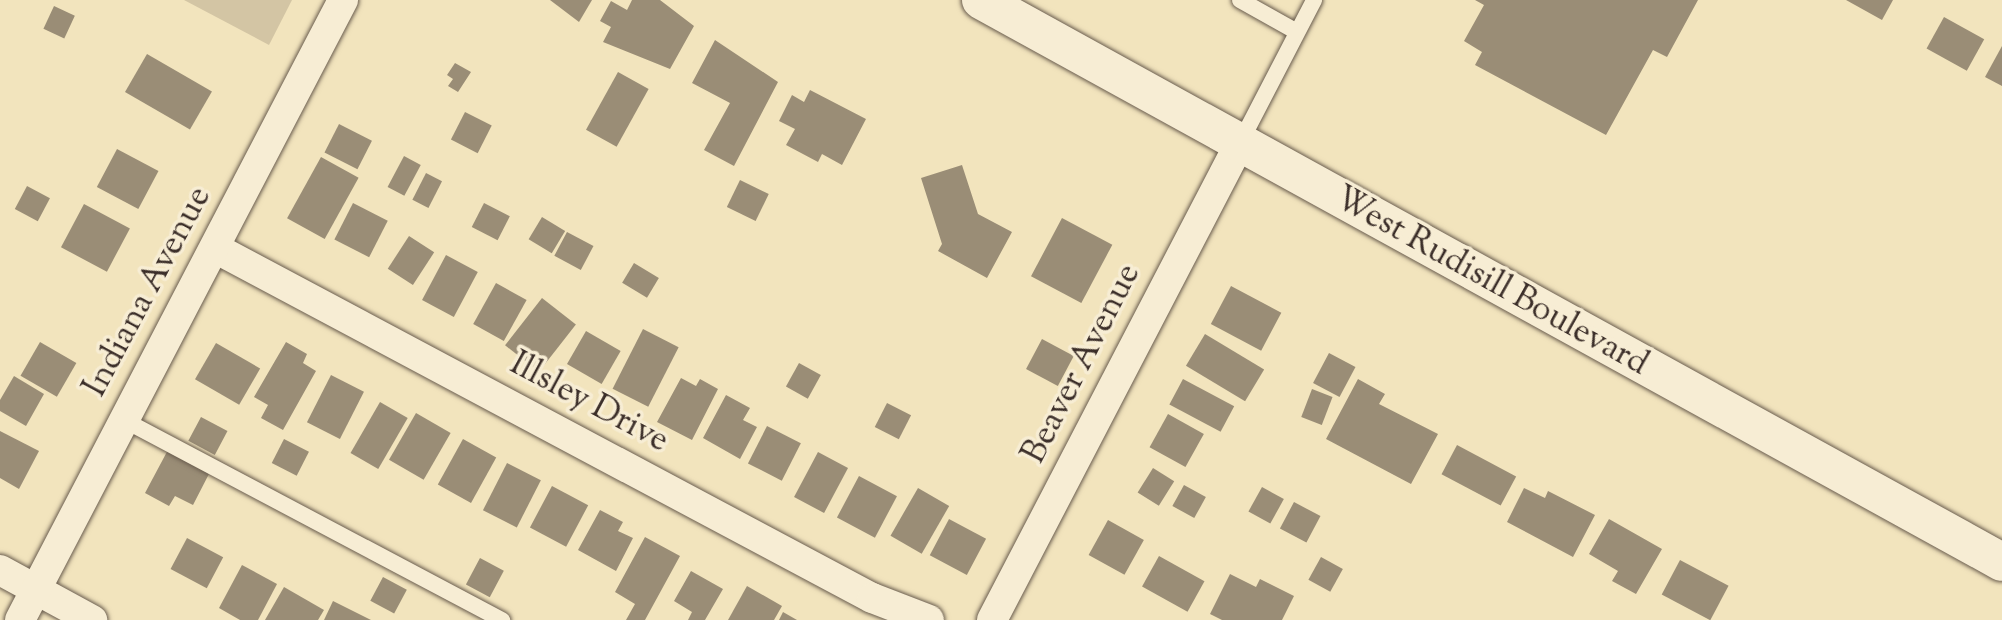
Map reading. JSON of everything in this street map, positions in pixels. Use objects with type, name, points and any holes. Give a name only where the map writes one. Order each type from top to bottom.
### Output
[{"type":"street","name":"Indiana Avenue","points":[[20,620],[343,0]]},
{"type":"street","name":"West Rudisill Boulevard","points":[[981,0],[2002,562]]},
{"type":"street","name":"Beaver Avenue","points":[[992,620],[1240,143]]},
{"type":"street","name":"Illsley Drive","points":[[215,248],[872,598],[929,620]]},
{"type":"street","points":[[0,570],[92,620]]},
{"type":"lane","points":[[1240,0],[1297,32]]},
{"type":"lane","points":[[1240,143],[1314,0]]},
{"type":"lane","points":[[124,420],[502,620]]},
{"type":"shaded area","points":[[184,0],[292,0],[269,45]]},
{"type":"building","points":[[550,0],[592,0],[579,22]]},
{"type":"building","points":[[632,0],[660,0],[694,26],[670,69],[603,42],[611,27],[600,21],[611,1],[627,10]]},
{"type":"building","points":[[1475,0],[1698,0],[1667,57],[1653,50],[1606,135],[1475,65],[1482,52],[1464,41],[1484,5]]},
{"type":"building","points":[[1846,0],[1893,0],[1882,20]]},
{"type":"building","points":[[54,6],[75,16],[64,38],[43,29]]},
{"type":"building","points":[[1944,17],[1984,39],[1967,71],[1927,48]]},
{"type":"building","points":[[715,40],[778,82],[734,166],[704,150],[730,103],[692,83]]},
{"type":"building","points":[[2002,46],[2002,86],[1985,77]]},
{"type":"building","points":[[147,54],[212,92],[190,130],[125,92]]},
{"type":"building","points":[[455,63],[471,72],[458,92],[448,86],[453,79],[447,75]]},
{"type":"building","points":[[618,72],[649,89],[617,147],[586,130]]},
{"type":"building","points":[[810,90],[866,119],[842,165],[822,154],[818,162],[786,145],[795,129],[779,121],[792,95],[804,102]]},
{"type":"building","points":[[465,112],[492,126],[478,153],[451,140]]},
{"type":"building","points":[[339,124],[372,141],[357,169],[324,153]]},
{"type":"building","points":[[117,149],[158,171],[138,209],[97,187]]},
{"type":"building","points":[[404,156],[421,165],[404,196],[388,187]]},
{"type":"building","points":[[321,157],[359,178],[325,239],[287,218]]},
{"type":"building","points":[[962,165],[978,214],[1012,232],[987,278],[938,251],[942,244],[921,178]]},
{"type":"building","points":[[426,173],[442,181],[428,208],[412,200]]},
{"type":"building","points":[[740,180],[769,194],[756,221],[727,207]]},
{"type":"building","points":[[27,186],[50,198],[38,221],[15,209]]},
{"type":"building","points":[[353,203],[388,221],[369,257],[334,240]]},
{"type":"building","points":[[484,203],[510,216],[498,240],[472,227]]},
{"type":"building","points":[[84,204],[130,228],[107,272],[61,247]]},
{"type":"building","points":[[542,217],[565,231],[552,253],[529,239]]},
{"type":"building","points":[[1062,218],[1112,245],[1081,303],[1031,276]]},
{"type":"building","points":[[567,232],[593,246],[581,270],[554,256]]},
{"type":"building","points":[[409,236],[434,252],[413,285],[388,269]]},
{"type":"building","points":[[446,255],[478,272],[454,317],[422,300]]},
{"type":"building","points":[[634,263],[659,278],[647,298],[622,283]]},
{"type":"building","points":[[496,283],[527,300],[504,341],[473,324]]},
{"type":"building","points":[[1231,286],[1281,313],[1261,351],[1211,324]]},
{"type":"building","points":[[542,298],[576,324],[539,372],[505,345]]},
{"type":"building","points":[[643,329],[679,347],[648,407],[613,389]]},
{"type":"building","points":[[586,331],[621,351],[602,384],[567,364]]},
{"type":"building","points":[[1205,334],[1264,370],[1245,401],[1186,366]]},
{"type":"building","points":[[1042,339],[1074,356],[1058,386],[1026,369]]},
{"type":"building","points":[[40,342],[76,363],[57,397],[20,376]]},
{"type":"building","points":[[286,342],[307,354],[303,363],[316,371],[283,430],[261,418],[268,405],[254,397]]},
{"type":"building","points":[[216,343],[260,368],[239,405],[195,379]]},
{"type":"building","points":[[1329,353],[1355,367],[1340,397],[1313,383]]},
{"type":"building","points":[[799,363],[821,375],[808,399],[786,387]]},
{"type":"building","points":[[331,375],[364,392],[340,439],[307,422]]},
{"type":"building","points":[[14,376],[44,394],[26,426],[0,411],[0,400]]},
{"type":"building","points":[[681,378],[696,386],[700,379],[718,389],[692,440],[657,422]]},
{"type":"building","points":[[1183,379],[1234,406],[1221,432],[1169,405]]},
{"type":"building","points":[[1358,379],[1385,394],[1379,404],[1438,434],[1411,484],[1326,439]]},
{"type":"building","points":[[1312,389],[1333,397],[1322,425],[1301,417]]},
{"type":"building","points":[[726,395],[750,408],[743,420],[757,427],[740,459],[703,438]]},
{"type":"building","points":[[380,402],[408,418],[378,469],[350,453]]},
{"type":"building","points":[[887,403],[911,415],[899,439],[875,427]]},
{"type":"building","points":[[416,413],[451,433],[424,480],[389,460]]},
{"type":"building","points":[[1168,414],[1204,434],[1185,467],[1150,447]]},
{"type":"building","points":[[201,417],[227,431],[215,455],[188,441]]},
{"type":"building","points":[[767,426],[801,443],[782,481],[748,463]]},
{"type":"building","points":[[0,431],[39,451],[19,489],[0,478]]},
{"type":"building","points":[[284,439],[309,452],[297,476],[272,463]]},
{"type":"building","points":[[463,439],[496,457],[471,503],[438,484]]},
{"type":"building","points":[[1457,445],[1516,476],[1501,506],[1442,474]]},
{"type":"building","points":[[169,448],[211,470],[193,505],[175,496],[169,506],[145,493]]},
{"type":"building","points":[[818,452],[848,468],[824,513],[794,497]]},
{"type":"building","points":[[507,463],[541,480],[517,527],[483,510]]},
{"type":"building","points":[[1153,468],[1174,481],[1159,506],[1138,493]]},
{"type":"building","points":[[859,476],[897,496],[875,538],[837,517]]},
{"type":"building","points":[[1184,485],[1206,497],[1194,518],[1172,506]]},
{"type":"building","points":[[552,486],[588,505],[566,547],[530,527]]},
{"type":"building","points":[[1262,487],[1284,499],[1270,524],[1248,511]]},
{"type":"building","points":[[918,488],[949,506],[922,554],[891,536]]},
{"type":"building","points":[[1524,488],[1545,498],[1548,491],[1595,515],[1573,557],[1507,522]]},
{"type":"building","points":[[1294,502],[1320,516],[1306,543],[1280,528]]},
{"type":"building","points":[[600,510],[623,522],[618,531],[633,538],[616,571],[578,550]]},
{"type":"building","points":[[949,519],[986,539],[967,575],[930,555]]},
{"type":"building","points":[[1609,519],[1662,549],[1636,594],[1612,581],[1618,571],[1589,554]]},
{"type":"building","points":[[1108,520],[1144,540],[1124,575],[1089,555]]},
{"type":"building","points":[[645,537],[680,556],[645,620],[626,620],[635,604],[615,592]]},
{"type":"building","points":[[187,538],[223,557],[207,588],[171,569]]},
{"type":"building","points":[[1159,556],[1204,581],[1188,612],[1142,587]]},
{"type":"building","points":[[1321,557],[1343,569],[1330,592],[1308,580]]},
{"type":"building","points":[[480,558],[504,571],[490,597],[466,584]]},
{"type":"building","points":[[1680,560],[1729,586],[1710,620],[1662,594]]},
{"type":"building","points":[[242,565],[277,584],[258,620],[240,620],[219,608]]},
{"type":"building","points":[[691,571],[723,589],[705,620],[688,620],[692,612],[674,601]]},
{"type":"building","points":[[1230,574],[1256,587],[1260,579],[1294,596],[1282,620],[1222,620],[1210,614]]},
{"type":"building","points":[[383,577],[407,590],[394,614],[370,601]]},
{"type":"building","points":[[747,586],[782,606],[774,620],[728,620]]},
{"type":"building","points":[[284,587],[324,610],[318,620],[265,620]]},
{"type":"building","points":[[333,601],[371,620],[324,620]]},
{"type":"building","points":[[783,612],[797,620],[779,620]]}]
